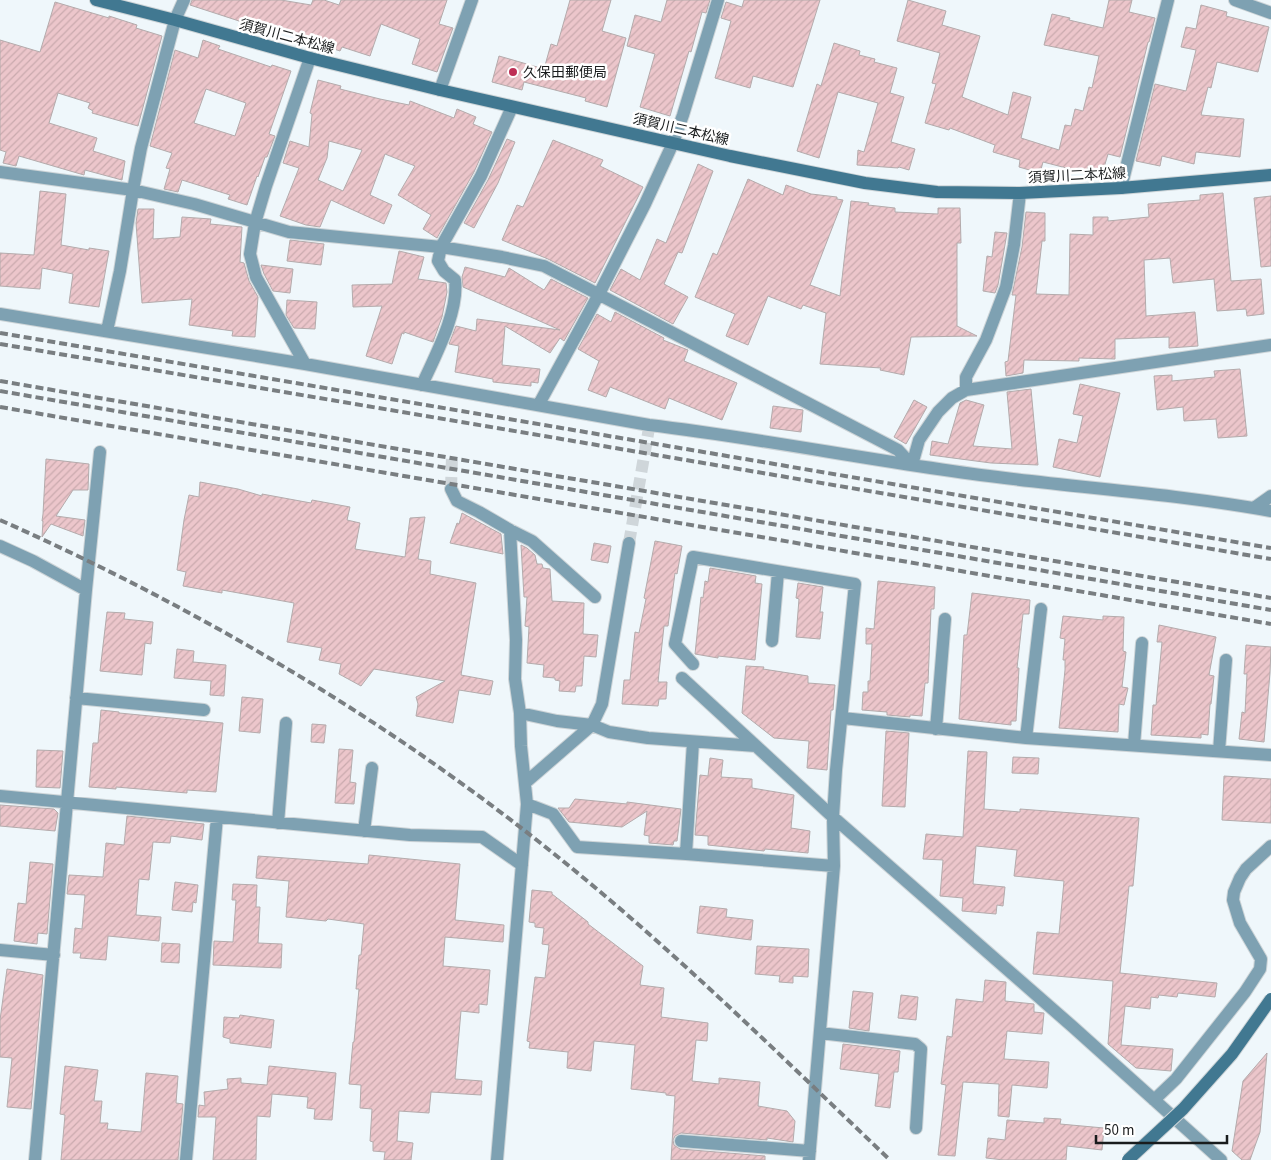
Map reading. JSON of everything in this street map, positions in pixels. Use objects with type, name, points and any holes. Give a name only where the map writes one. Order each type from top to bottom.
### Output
[{"type":"main road","name":"須賀川二本松線","points":[[96,0],[310,58],[440,90],[730,156],[865,182],[937,192],[1020,193],[1121,188],[1271,175]]},
{"type":"main road","points":[[1128,1160],[1183,1109],[1232,1054],[1271,999]]},
{"type":"street","points":[[108,330],[141,148],[175,20],[184,0]]},
{"type":"street","points":[[440,90],[472,0]]},
{"type":"street","points":[[539,404],[599,294],[645,204],[673,143],[718,0]]},
{"type":"street","points":[[1121,188],[1168,0]]},
{"type":"street","points":[[1235,0],[1271,13]]},
{"type":"street","points":[[305,364],[256,277],[250,254],[255,223],[310,58]]},
{"type":"street","points":[[422,385],[446,332],[456,292],[455,280],[444,271],[438,261],[441,247],[481,176],[512,106]]},
{"type":"street","points":[[0,172],[133,190],[194,204],[289,232],[441,247],[502,256],[544,266],[898,450],[912,465]]},
{"type":"street","points":[[966,390],[966,377],[986,340],[1006,287],[1014,245],[1020,193]]},
{"type":"street","points":[[0,314],[108,330],[539,404],[649,427],[703,431],[1004,478],[1271,511]]},
{"type":"street","points":[[912,465],[919,440],[938,412],[952,398],[966,390],[1271,345]]},
{"type":"street","points":[[35,1160],[100,452]]},
{"type":"street","points":[[451,489],[457,501],[532,541],[595,597]]},
{"type":"street","points":[[1254,508],[1271,496]]},
{"type":"street","points":[[497,1160],[527,804],[521,746],[520,713],[515,679],[516,640],[510,530]]},
{"type":"street","points":[[525,783],[592,724],[602,704],[629,543]]},
{"type":"street","points":[[0,546],[33,561],[86,590]]},
{"type":"street","points":[[681,1141],[809,1156],[834,866],[836,770],[843,718],[855,584],[692,557],[675,644],[693,664]]},
{"type":"street","points":[[772,641],[778,572]]},
{"type":"street","points":[[1026,738],[1041,609]]},
{"type":"street","points":[[936,729],[946,619]]},
{"type":"street","points":[[1134,745],[1142,643]]},
{"type":"street","points":[[1219,751],[1226,660]]},
{"type":"street","points":[[682,678],[834,817],[1221,1160]]},
{"type":"street","points":[[76,698],[204,710]]},
{"type":"street","points":[[520,713],[557,721],[592,724],[609,732],[648,738],[756,746]]},
{"type":"street","points":[[843,718],[1026,738],[1271,755]]},
{"type":"street","points":[[278,823],[286,723]]},
{"type":"street","points":[[686,854],[693,742]]},
{"type":"street","points":[[364,831],[372,768]]},
{"type":"street","points":[[0,796],[410,835],[482,837],[522,865]]},
{"type":"street","points":[[527,804],[553,814],[577,847],[834,866]]},
{"type":"street","points":[[186,1160],[217,817]]},
{"type":"street","points":[[1154,1100],[1176,1079],[1245,992],[1260,969],[1261,959],[1240,923],[1233,900],[1234,892],[1246,869],[1271,846]]},
{"type":"street","points":[[0,950],[54,955]]},
{"type":"street","points":[[820,1034],[915,1044],[921,1049],[916,1128]]},
{"type":"building","points":[[192,0],[281,0],[311,5],[313,0],[324,0],[339,5],[341,0],[447,0],[439,24],[453,28],[437,72],[412,64],[420,39],[381,24],[370,56],[342,47],[340,51],[325,46],[326,43],[297,33],[258,25],[257,27],[190,5]]},
{"type":"building","points":[[570,0],[611,0],[602,31],[626,38],[607,107],[585,101],[586,98],[524,82],[522,90],[492,82],[499,56],[544,69],[551,44],[557,46]]},
{"type":"building","points":[[667,0],[710,0],[706,13],[702,12],[670,116],[640,107],[655,54],[627,46],[635,15],[661,22]]},
{"type":"building","points":[[744,0],[820,0],[793,87],[753,76],[750,88],[715,78],[731,21],[721,18],[726,2],[742,7]]},
{"type":"building","points":[[908,0],[946,11],[942,25],[980,36],[962,97],[1008,115],[1013,92],[1031,97],[1021,138],[1059,150],[1065,125],[1071,126],[1075,109],[1083,111],[1089,87],[1092,88],[1099,56],[1044,45],[1052,14],[1103,28],[1109,0],[1132,0],[1129,12],[1155,18],[1120,157],[1108,154],[1103,171],[1088,167],[1086,173],[1043,162],[1040,173],[1019,167],[1020,160],[993,152],[995,145],[950,128],[949,130],[925,123],[936,84],[932,83],[940,53],[897,41]]},
{"type":"building","points":[[55,2],[109,18],[109,16],[137,25],[136,28],[162,36],[138,126],[92,113],[93,111],[88,108],[90,103],[58,93],[49,123],[97,138],[93,151],[125,161],[122,180],[85,170],[84,175],[19,156],[16,166],[3,163],[6,152],[0,150],[0,40],[40,52]]},
{"type":"building","points":[[1201,5],[1227,12],[1226,16],[1269,27],[1258,72],[1217,62],[1211,88],[1208,87],[1201,115],[1244,119],[1240,157],[1196,152],[1194,164],[1162,156],[1160,166],[1136,161],[1155,84],[1186,91],[1196,50],[1181,47],[1186,27],[1196,29]]},
{"type":"building","points":[[203,40],[220,46],[218,49],[271,67],[272,65],[291,71],[269,134],[275,136],[257,176],[247,205],[228,199],[230,195],[182,180],[178,192],[164,189],[170,169],[166,168],[172,153],[150,146],[175,50],[198,58]],"holes":[[[206,89],[246,103],[235,136],[194,123]]]},
{"type":"building","points":[[834,43],[860,51],[859,55],[875,59],[874,62],[897,68],[890,93],[904,97],[891,142],[915,149],[909,170],[899,167],[857,165],[858,150],[864,152],[878,103],[838,92],[819,158],[797,151],[817,84],[821,86]]},
{"type":"building","points":[[318,80],[341,86],[340,89],[380,99],[409,105],[410,101],[454,118],[457,109],[476,117],[473,124],[492,132],[474,172],[437,238],[423,229],[431,215],[398,195],[415,166],[385,154],[370,195],[392,205],[384,224],[331,200],[320,227],[306,225],[280,216],[299,168],[283,163],[290,141],[309,147],[312,114],[310,113]],"holes":[[[329,141],[362,150],[343,191],[318,180],[327,158]]]},
{"type":"building","points":[[507,139],[515,142],[498,183],[474,228],[464,223],[488,180]]},
{"type":"building","points":[[553,140],[603,160],[600,166],[643,187],[595,283],[548,259],[502,240],[517,205],[523,207]]},
{"type":"building","points":[[698,164],[713,171],[682,253],[678,252],[664,284],[688,297],[673,324],[610,290],[621,269],[640,280],[657,239],[666,243]]},
{"type":"building","points":[[748,179],[783,195],[786,185],[811,194],[837,197],[837,199],[843,200],[810,285],[840,296],[851,201],[895,208],[895,212],[938,214],[938,208],[960,208],[961,243],[957,243],[957,326],[977,336],[911,337],[904,375],[880,370],[881,368],[820,364],[826,313],[803,305],[801,309],[768,296],[748,345],[726,336],[735,314],[695,297],[713,253],[717,255]]},
{"type":"building","points":[[40,191],[66,194],[61,245],[109,251],[99,307],[69,303],[73,274],[42,268],[40,289],[0,286],[0,253],[34,255]]},
{"type":"building","points":[[1223,193],[1231,281],[1261,279],[1264,314],[1247,316],[1246,309],[1217,311],[1214,279],[1173,283],[1170,258],[1144,260],[1146,316],[1195,312],[1198,346],[1169,348],[1169,337],[1115,339],[1115,359],[1079,358],[1079,361],[1024,360],[1023,373],[1006,376],[1005,362],[1008,361],[1016,295],[1012,295],[1022,247],[1026,212],[1045,213],[1045,241],[1042,241],[1036,294],[1069,295],[1070,234],[1093,235],[1093,217],[1108,217],[1108,221],[1149,217],[1148,204],[1200,200],[1200,195]]},
{"type":"building","points":[[1271,196],[1271,266],[1261,267],[1254,198]]},
{"type":"building","points":[[138,209],[154,209],[153,239],[180,237],[182,217],[211,219],[210,224],[242,227],[240,262],[244,263],[249,281],[258,297],[255,337],[232,336],[233,331],[189,325],[192,299],[142,303],[136,223]]},
{"type":"building","points":[[995,232],[1007,233],[995,293],[983,291],[987,256],[992,257]]},
{"type":"building","points":[[290,240],[324,244],[321,265],[287,261]]},
{"type":"building","points":[[399,251],[424,257],[418,279],[446,283],[447,292],[442,317],[433,342],[404,332],[404,334],[402,333],[392,364],[366,356],[382,306],[353,307],[352,285],[392,284]]},
{"type":"building","points":[[261,265],[293,269],[290,293],[273,291]]},
{"type":"building","points":[[465,267],[505,277],[509,268],[544,290],[551,279],[588,298],[564,341],[560,338],[550,353],[505,326],[502,365],[540,369],[538,383],[531,382],[531,386],[493,382],[493,379],[455,372],[459,346],[449,344],[456,326],[476,331],[477,319],[560,330],[463,287],[462,277]]},
{"type":"building","points":[[287,300],[317,302],[315,329],[294,328],[286,315]]},
{"type":"building","points":[[615,312],[664,338],[663,340],[688,350],[684,361],[737,383],[722,420],[669,398],[665,409],[610,387],[606,397],[588,390],[599,361],[578,349],[597,314],[611,322]]},
{"type":"building","points":[[1240,369],[1247,436],[1218,438],[1216,419],[1184,421],[1183,407],[1157,410],[1154,376],[1172,375],[1172,381],[1215,377],[1214,371]]},
{"type":"building","points":[[1080,384],[1120,393],[1100,477],[1053,467],[1059,439],[1077,443],[1083,416],[1073,414]]},
{"type":"building","points":[[1031,389],[1038,465],[991,463],[930,455],[932,441],[948,444],[960,403],[966,400],[984,405],[973,446],[1012,449],[1007,392]]},
{"type":"building","points":[[914,400],[927,407],[906,444],[894,437]]},
{"type":"building","points":[[773,406],[803,410],[801,432],[770,428]]},
{"type":"building","points":[[46,459],[89,464],[88,490],[73,490],[56,516],[85,520],[83,536],[51,524],[42,537]]},
{"type":"building","points":[[200,482],[238,489],[262,496],[262,494],[311,503],[312,500],[350,507],[347,520],[360,523],[355,549],[405,557],[410,518],[425,517],[418,559],[431,561],[430,574],[476,583],[461,675],[493,681],[490,695],[459,690],[453,723],[416,716],[418,704],[416,697],[445,681],[374,669],[361,686],[339,674],[341,664],[319,660],[322,648],[287,642],[294,603],[222,590],[222,593],[183,586],[186,572],[177,570],[184,520],[189,495],[199,497]]},
{"type":"building","points":[[462,513],[501,534],[503,554],[450,543]]},
{"type":"building","points":[[655,541],[682,546],[677,574],[675,573],[668,626],[664,626],[658,682],[667,682],[666,699],[659,699],[658,706],[622,704],[624,680],[630,680],[635,632],[639,633]]},
{"type":"building","points":[[594,543],[611,546],[608,563],[591,560]]},
{"type":"building","points":[[521,545],[535,555],[537,564],[542,564],[543,568],[550,569],[552,601],[584,603],[583,634],[598,635],[596,657],[584,656],[582,686],[576,686],[575,692],[559,691],[560,681],[555,680],[555,678],[543,677],[544,665],[527,663],[529,627],[525,626],[527,597],[524,597]]},
{"type":"building","points":[[710,568],[756,576],[755,583],[762,584],[755,660],[718,656],[718,658],[695,654],[701,597],[703,598],[705,581],[708,582]]},
{"type":"building","points":[[878,581],[935,587],[934,609],[931,609],[928,683],[925,683],[922,716],[887,715],[887,712],[862,710],[863,692],[868,692],[868,681],[870,681],[872,644],[866,644],[866,628],[874,629]]},
{"type":"building","points":[[798,583],[823,587],[820,612],[823,612],[820,639],[796,637],[799,599],[796,598]]},
{"type":"building","points":[[972,593],[1030,600],[1029,614],[1023,614],[1017,668],[1019,668],[1016,721],[1011,721],[1011,725],[959,719],[964,635],[967,635]]},
{"type":"building","points":[[107,612],[125,613],[124,619],[153,622],[151,644],[145,643],[142,675],[100,671]]},
{"type":"building","points":[[1063,616],[1103,620],[1103,616],[1124,617],[1123,651],[1126,652],[1122,687],[1128,688],[1124,705],[1119,704],[1118,732],[1059,728],[1065,670],[1065,660],[1063,660],[1065,639],[1060,638]]},
{"type":"building","points":[[1159,625],[1216,637],[1209,675],[1214,676],[1208,735],[1201,734],[1201,738],[1151,735],[1153,705],[1156,705],[1162,642],[1157,642]]},
{"type":"building","points":[[1246,645],[1271,647],[1264,742],[1239,739],[1242,712],[1245,713],[1247,674],[1244,674]]},
{"type":"building","points":[[177,649],[194,651],[193,662],[226,665],[224,696],[210,695],[211,681],[174,678]]},
{"type":"building","points":[[746,666],[764,667],[763,669],[808,676],[808,683],[835,685],[833,710],[831,710],[827,770],[807,768],[809,741],[774,738],[742,713]]},
{"type":"building","points":[[242,697],[263,699],[260,733],[239,731]]},
{"type":"building","points":[[101,710],[223,723],[216,792],[187,790],[187,793],[116,787],[116,789],[89,787],[93,743],[98,743]]},
{"type":"building","points":[[312,724],[326,725],[324,743],[311,742]]},
{"type":"building","points":[[886,731],[909,733],[905,807],[882,806]]},
{"type":"building","points":[[339,749],[353,750],[350,782],[356,783],[354,804],[335,803]]},
{"type":"building","points":[[37,750],[63,751],[60,788],[36,787]]},
{"type":"building","points":[[968,751],[987,752],[984,809],[1020,812],[1020,809],[1139,818],[1133,886],[1129,886],[1120,973],[1217,983],[1215,997],[1178,993],[1177,997],[1159,995],[1158,998],[1151,997],[1150,1009],[1125,1006],[1121,1045],[1173,1049],[1171,1071],[1136,1068],[1108,1044],[1113,981],[1033,974],[1037,932],[1059,934],[1064,881],[1014,876],[1017,850],[976,846],[973,884],[1005,887],[1003,906],[997,905],[996,914],[962,911],[963,898],[940,896],[943,860],[923,859],[926,834],[963,837]]},
{"type":"building","points":[[1013,757],[1039,758],[1038,774],[1012,773]]},
{"type":"building","points":[[710,758],[723,760],[721,777],[752,779],[752,788],[794,795],[791,828],[810,831],[808,853],[765,849],[764,851],[708,845],[708,836],[695,835],[700,775],[708,776]]},
{"type":"building","points":[[1224,776],[1271,779],[1271,823],[1222,820]]},
{"type":"building","points":[[575,799],[627,804],[627,802],[681,809],[677,841],[674,841],[673,845],[649,843],[649,836],[644,835],[647,811],[622,827],[569,822],[558,808],[569,808]]},
{"type":"building","points":[[0,805],[54,809],[58,813],[55,831],[0,826]]},
{"type":"building","points":[[127,816],[204,824],[202,840],[171,836],[170,843],[153,842],[149,880],[139,879],[136,915],[161,917],[159,941],[108,936],[106,960],[80,958],[81,953],[73,953],[75,928],[82,929],[85,895],[67,894],[69,875],[103,877],[106,843],[124,845]]},
{"type":"building","points":[[369,855],[460,864],[455,920],[504,925],[503,942],[445,937],[443,966],[490,970],[487,1005],[479,1004],[479,1013],[461,1011],[455,1079],[482,1081],[481,1095],[431,1092],[429,1113],[399,1111],[397,1141],[413,1143],[411,1160],[384,1160],[385,1152],[373,1151],[373,1142],[370,1141],[372,1109],[360,1108],[361,1085],[349,1084],[359,989],[356,989],[359,955],[361,955],[364,924],[328,919],[326,921],[286,917],[289,881],[256,878],[258,856],[368,864]]},
{"type":"building","points":[[30,862],[53,864],[47,934],[38,933],[37,944],[14,941],[18,903],[26,904]]},
{"type":"building","points":[[175,882],[198,885],[196,903],[193,902],[192,912],[172,910]]},
{"type":"building","points":[[233,884],[257,885],[256,907],[260,907],[258,943],[282,944],[281,968],[213,965],[214,941],[233,942],[236,900],[232,900]]},
{"type":"building","points":[[532,890],[552,892],[588,924],[643,966],[640,985],[664,988],[661,1017],[708,1023],[707,1041],[696,1040],[692,1081],[719,1084],[719,1078],[760,1082],[758,1106],[787,1111],[795,1121],[793,1142],[767,1138],[767,1140],[681,1133],[675,1136],[673,1140],[674,1145],[680,1149],[765,1156],[765,1160],[671,1160],[675,1096],[666,1095],[666,1093],[631,1089],[635,1045],[594,1041],[591,1071],[567,1068],[568,1052],[529,1048],[530,1042],[527,1041],[535,977],[545,978],[549,945],[542,944],[544,928],[535,927],[535,923],[529,922]]},
{"type":"building","points":[[700,906],[727,909],[726,917],[753,920],[751,940],[697,933]]},
{"type":"building","points":[[162,943],[180,944],[179,963],[161,962]]},
{"type":"building","points":[[757,946],[809,949],[808,977],[793,976],[793,983],[779,982],[780,976],[755,974]]},
{"type":"building","points":[[7,969],[43,975],[31,1109],[7,1107],[12,1058],[0,1057],[0,1020]]},
{"type":"building","points":[[985,980],[1006,982],[1005,1001],[1034,1004],[1034,1012],[1044,1013],[1042,1034],[1007,1031],[1004,1059],[1049,1062],[1047,1088],[1012,1085],[1009,1117],[998,1116],[999,1084],[963,1082],[955,1156],[938,1155],[946,1085],[941,1084],[947,1036],[952,1037],[956,999],[983,1002]]},
{"type":"building","points":[[853,991],[873,993],[869,1031],[849,1028]]},
{"type":"building","points":[[901,995],[918,997],[916,1020],[898,1018]]},
{"type":"building","points":[[240,1015],[274,1020],[271,1048],[230,1043],[230,1039],[223,1037],[224,1017],[239,1018]]},
{"type":"building","points":[[843,1044],[900,1051],[898,1072],[894,1072],[890,1108],[875,1106],[879,1074],[840,1069]]},
{"type":"building","points":[[1267,1053],[1260,1132],[1250,1160],[1242,1160],[1232,1151],[1243,1081]]},
{"type":"building","points":[[65,1066],[98,1070],[94,1101],[102,1101],[100,1123],[108,1123],[107,1129],[141,1132],[146,1073],[178,1076],[176,1103],[183,1104],[178,1160],[61,1160],[65,1115],[60,1114]]},
{"type":"building","points":[[269,1066],[336,1073],[332,1120],[314,1119],[315,1109],[307,1108],[308,1097],[272,1094],[270,1117],[257,1116],[256,1160],[213,1160],[216,1117],[198,1117],[199,1105],[205,1106],[204,1092],[228,1089],[227,1079],[241,1078],[241,1083],[267,1085]]},
{"type":"building","points":[[1044,1118],[1061,1119],[1060,1124],[1104,1128],[1102,1150],[1067,1146],[1066,1160],[1004,1160],[986,1158],[988,1138],[1005,1140],[1007,1120],[1044,1123]]},
{"type":"tunnel","points":[[629,543],[649,428]]},
{"type":"tunnel","points":[[451,489],[452,456]]},
{"type":"railway","points":[[0,333],[1271,548]]},
{"type":"railway","points":[[0,344],[1271,559]]},
{"type":"railway","points":[[0,381],[1271,598]]},
{"type":"railway","points":[[0,391],[1271,610]]},
{"type":"railway","points":[[0,407],[1271,624]]},
{"type":"railway","points":[[0,520],[153,594],[228,635],[374,723],[445,771],[580,875],[660,943],[890,1160]]},
{"type":"place","name":"久保田郵便局","points":[[513,72]]}]
